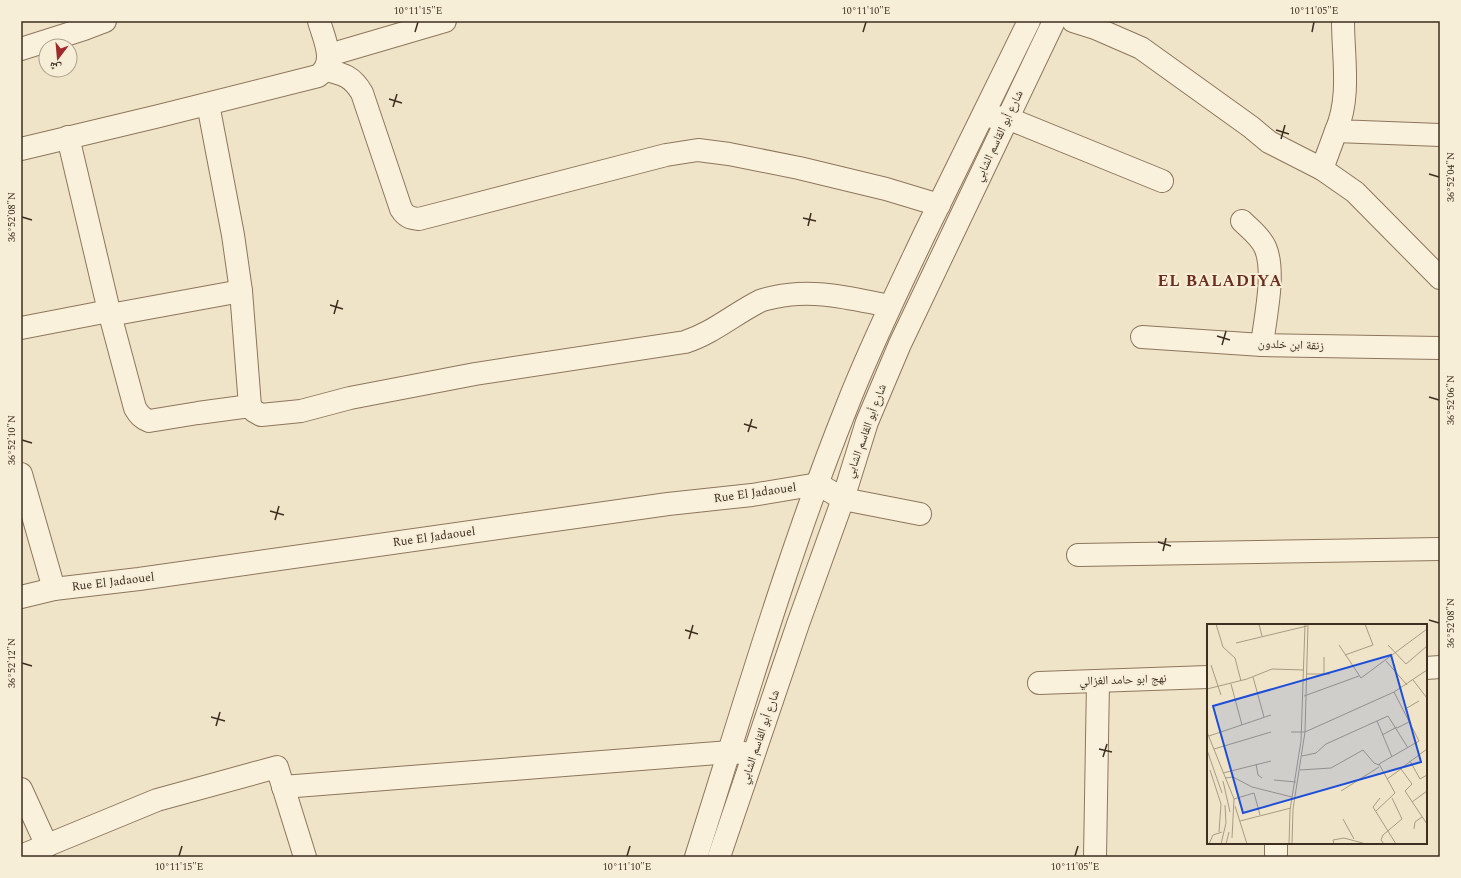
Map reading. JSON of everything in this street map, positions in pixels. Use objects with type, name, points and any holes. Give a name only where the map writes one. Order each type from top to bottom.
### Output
[{"type":"street","points":[[21,49],[83,25],[105,21]]},
{"type":"street","points":[[319,21],[327,62],[342,74],[350,78],[357,84],[362,92],[401,209],[405,215],[413,218],[419,219],[658,157],[685,151],[698,150],[728,154],[799,168],[886,189],[939,205]]},
{"type":"street","points":[[21,149],[318,76],[327,62],[445,21]]},
{"type":"street","name":"شارع أبو القاسم الشابي","points":[[696,857],[774,611],[818,484],[861,371],[890,306],[1029,21]]},
{"type":"street","name":"شارع أبو القاسم الشابي","points":[[719,857],[796,631],[843,499],[867,422],[878,394],[1054,21]]},
{"type":"street","points":[[1073,21],[1095,28],[1141,48],[1251,127],[1269,142],[1322,169],[1355,192],[1440,278]]},
{"type":"street","points":[[1322,169],[1341,120],[1344,105],[1345,91],[1342,21]]},
{"type":"street","points":[[208,104],[229,214],[241,291],[250,406],[254,411],[261,415],[301,411],[350,398],[475,374],[685,342],[700,337],[715,329],[762,300],[782,296],[805,293],[826,294],[890,306]]},
{"type":"street","points":[[982,116],[1007,118],[1162,181]]},
{"type":"street","points":[[1336,131],[1440,135]]},
{"type":"street","points":[[68,137],[109,313],[135,408],[138,414],[149,421],[198,412],[250,406]]},
{"type":"street","points":[[1242,221],[1258,236],[1264,245],[1269,258],[1270,274],[1262,345]]},
{"type":"street","points":[[21,328],[241,291]]},
{"type":"street","name":"زنقة ابن خلدون","points":[[1142,337],[1262,345],[1440,348]]},
{"type":"street","points":[[21,474],[54,589]]},
{"type":"street","points":[[818,484],[843,499],[920,514]]},
{"type":"street","name":"Rue El Jadaouel","points":[[21,597],[54,589],[139,579],[668,504],[752,495],[818,484]]},
{"type":"street","points":[[1078,555],[1440,549]]},
{"type":"street","points":[[1427,668],[1440,667]]},
{"type":"street","name":"نهج ابو حامد الغزالي","points":[[1039,683],[1207,677]]},
{"type":"street","points":[[1094,857],[1098,682]]},
{"type":"street","points":[[283,786],[730,752],[754,754]]},
{"type":"street","points":[[21,856],[157,800],[277,767],[305,857]]},
{"type":"street","points":[[21,789],[47,846]]},
{"type":"street","points":[[1276,844],[1276,857]]},
{"type":"district","name":"EL BALADIYA","points":[[1220,281]]}]
